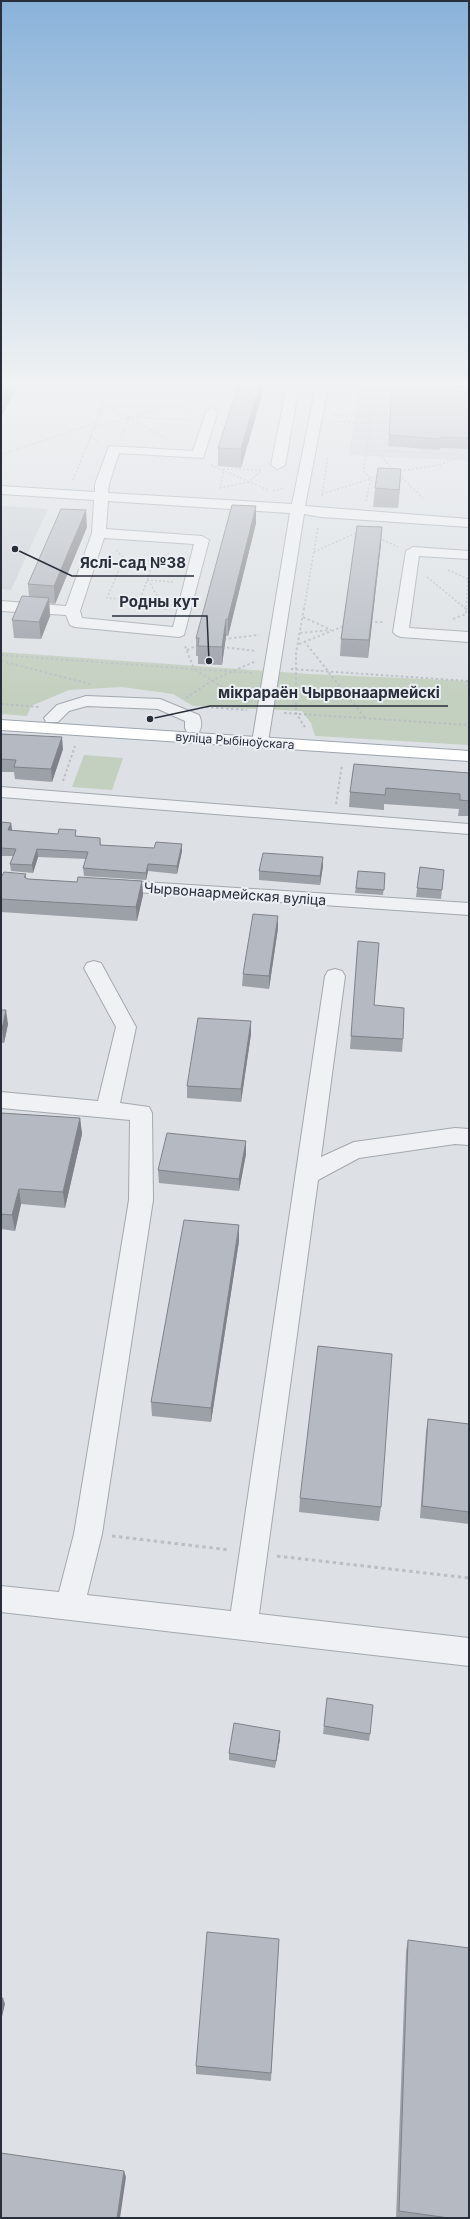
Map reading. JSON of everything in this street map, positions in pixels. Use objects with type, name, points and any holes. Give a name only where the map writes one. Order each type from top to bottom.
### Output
[{"type":"main road","name":"вуліца Рыбіноўскага","points":[[1,715],[52,718],[193,733]]},
{"type":"main road","name":"вуліца Рыбіноўскага","points":[[1,725],[261,737],[469,756]]},
{"type":"main road","name":"вуліца Рыбіноўскага","points":[[261,737],[306,735],[469,746]]},
{"type":"street","points":[[1,490],[298,509],[321,513],[469,523]]},
{"type":"street","points":[[99,533],[202,540],[192,583],[184,638],[75,622],[72,611],[99,533],[101,490]]},
{"type":"street","points":[[261,737],[259,711],[273,665],[302,490]]},
{"type":"street","points":[[469,554],[413,551],[401,632],[469,637]]},
{"type":"street","points":[[1,606],[72,611]]},
{"type":"street","points":[[52,718],[63,708],[86,702],[160,704],[193,719],[193,733]]},
{"type":"street","points":[[1,792],[469,829]]},
{"type":"street","name":"Чырвонаармейская вуліца","points":[[96,884],[469,909]]},
{"type":"street","points":[[94,968],[126,1027],[107,1110]]},
{"type":"street","points":[[243,1626],[335,976]]},
{"type":"street","points":[[1,1100],[141,1113],[141,1200],[88,1534],[70,1606]]},
{"type":"street","points":[[307,1174],[354,1150],[455,1136],[469,1137]]},
{"type":"street","points":[[1,1599],[469,1652]]},
{"type":"path","points":[[67,494],[69,490]]},
{"type":"path","points":[[306,735],[306,730],[296,713],[296,653],[321,513],[323,490]]},
{"type":"path","points":[[322,494],[336,490]]},
{"type":"path","points":[[366,503],[369,490]]},
{"type":"path","points":[[414,490],[423,498]]},
{"type":"path","points":[[314,552],[362,531]]},
{"type":"path","points":[[124,558],[154,561],[147,580],[140,600],[106,598],[124,558]]},
{"type":"path","points":[[411,564],[469,611]]},
{"type":"path","points":[[147,580],[192,583]]},
{"type":"path","points":[[147,580],[184,638],[184,642],[194,668],[259,711]]},
{"type":"path","points":[[303,617],[331,630]]},
{"type":"path","points":[[366,621],[403,623]]},
{"type":"path","points":[[298,644],[331,630],[345,626]]},
{"type":"path","points":[[304,641],[365,718]]},
{"type":"path","points":[[194,644],[200,644]]},
{"type":"path","points":[[215,646],[273,665],[296,669],[469,681]]},
{"type":"path","points":[[1,656],[233,671],[273,665],[296,653]]},
{"type":"path","points":[[1,662],[119,691],[117,703]]},
{"type":"path","points":[[171,708],[213,680],[233,671],[273,665]]},
{"type":"path","points":[[198,707],[469,725]]},
{"type":"path","points":[[57,797],[76,744]]},
{"type":"path","points":[[334,818],[342,765]]},
{"type":"shaded area","points":[[1,506],[48,509],[11,590],[1,589]]},
{"type":"green space","points":[[1,652],[310,674],[469,681],[469,745],[315,736],[311,723],[302,711],[193,706],[173,694],[122,687],[69,690],[31,706],[27,716],[1,714]]},
{"type":"green space","points":[[84,755],[123,758],[112,790],[72,787]]},
{"type":"building","points":[[232,505],[256,506],[228,619],[226,619],[222,647],[198,646],[199,638],[196,638]]},
{"type":"building","points":[[61,509],[86,510],[54,586],[28,584]]},
{"type":"building","points":[[357,526],[382,527],[369,640],[341,639]]},
{"type":"building","points":[[22,596],[49,598],[39,622],[12,620]]},
{"type":"building","points":[[1,734],[62,737],[51,769],[14,767],[16,760],[1,759]]},
{"type":"building","points":[[354,764],[469,773],[469,801],[460,800],[460,794],[386,788],[385,795],[350,792]]},
{"type":"building","points":[[1,822],[11,823],[8,830],[58,834],[59,829],[76,830],[75,836],[100,838],[100,845],[154,848],[156,842],[182,844],[177,866],[148,864],[146,873],[83,868],[88,852],[37,849],[32,865],[10,864],[16,849],[1,848]]},
{"type":"building","points":[[263,853],[323,857],[320,876],[259,871]]},
{"type":"building","points":[[420,867],[444,870],[442,890],[417,888]]},
{"type":"building","points":[[358,871],[385,873],[384,890],[356,888]]},
{"type":"building","points":[[4,872],[26,874],[24,877],[28,879],[77,882],[78,877],[142,881],[136,907],[1,899],[1,876]]},
{"type":"building","points":[[253,914],[278,916],[269,976],[243,974]]},
{"type":"building","points":[[358,941],[379,943],[374,1005],[404,1008],[403,1039],[351,1036]]},
{"type":"building","points":[[1,1010],[6,1010],[2,1029],[1,1029]]},
{"type":"building","points":[[198,1018],[251,1021],[241,1089],[187,1086]]},
{"type":"building","points":[[1,1113],[80,1118],[63,1192],[19,1189],[12,1215],[1,1214]]},
{"type":"building","points":[[167,1133],[246,1141],[239,1179],[158,1170]]},
{"type":"building","points":[[184,1220],[239,1225],[211,1408],[151,1402]]},
{"type":"building","points":[[318,1346],[392,1354],[381,1507],[300,1498]]},
{"type":"building","points":[[428,1419],[469,1424],[469,1512],[422,1506]]},
{"type":"building","points":[[327,1698],[373,1705],[370,1734],[324,1726]]},
{"type":"building","points":[[234,1723],[280,1731],[276,1761],[229,1753]]},
{"type":"building","points":[[207,1932],[279,1939],[271,2073],[196,2066]]},
{"type":"building","points":[[408,1940],[469,1948],[469,2218],[449,2218],[399,2211]]},
{"type":"building","points":[[1,2153],[124,2171],[117,2218],[1,2218]]},
{"type":"place","name":"Яслі-сад №38","points":[[15,549]]},
{"type":"place","name":"Родны кут","points":[[209,661]]},
{"type":"place","name":"мікрараён Чырвонаармейскі","points":[[150,719]]}]
